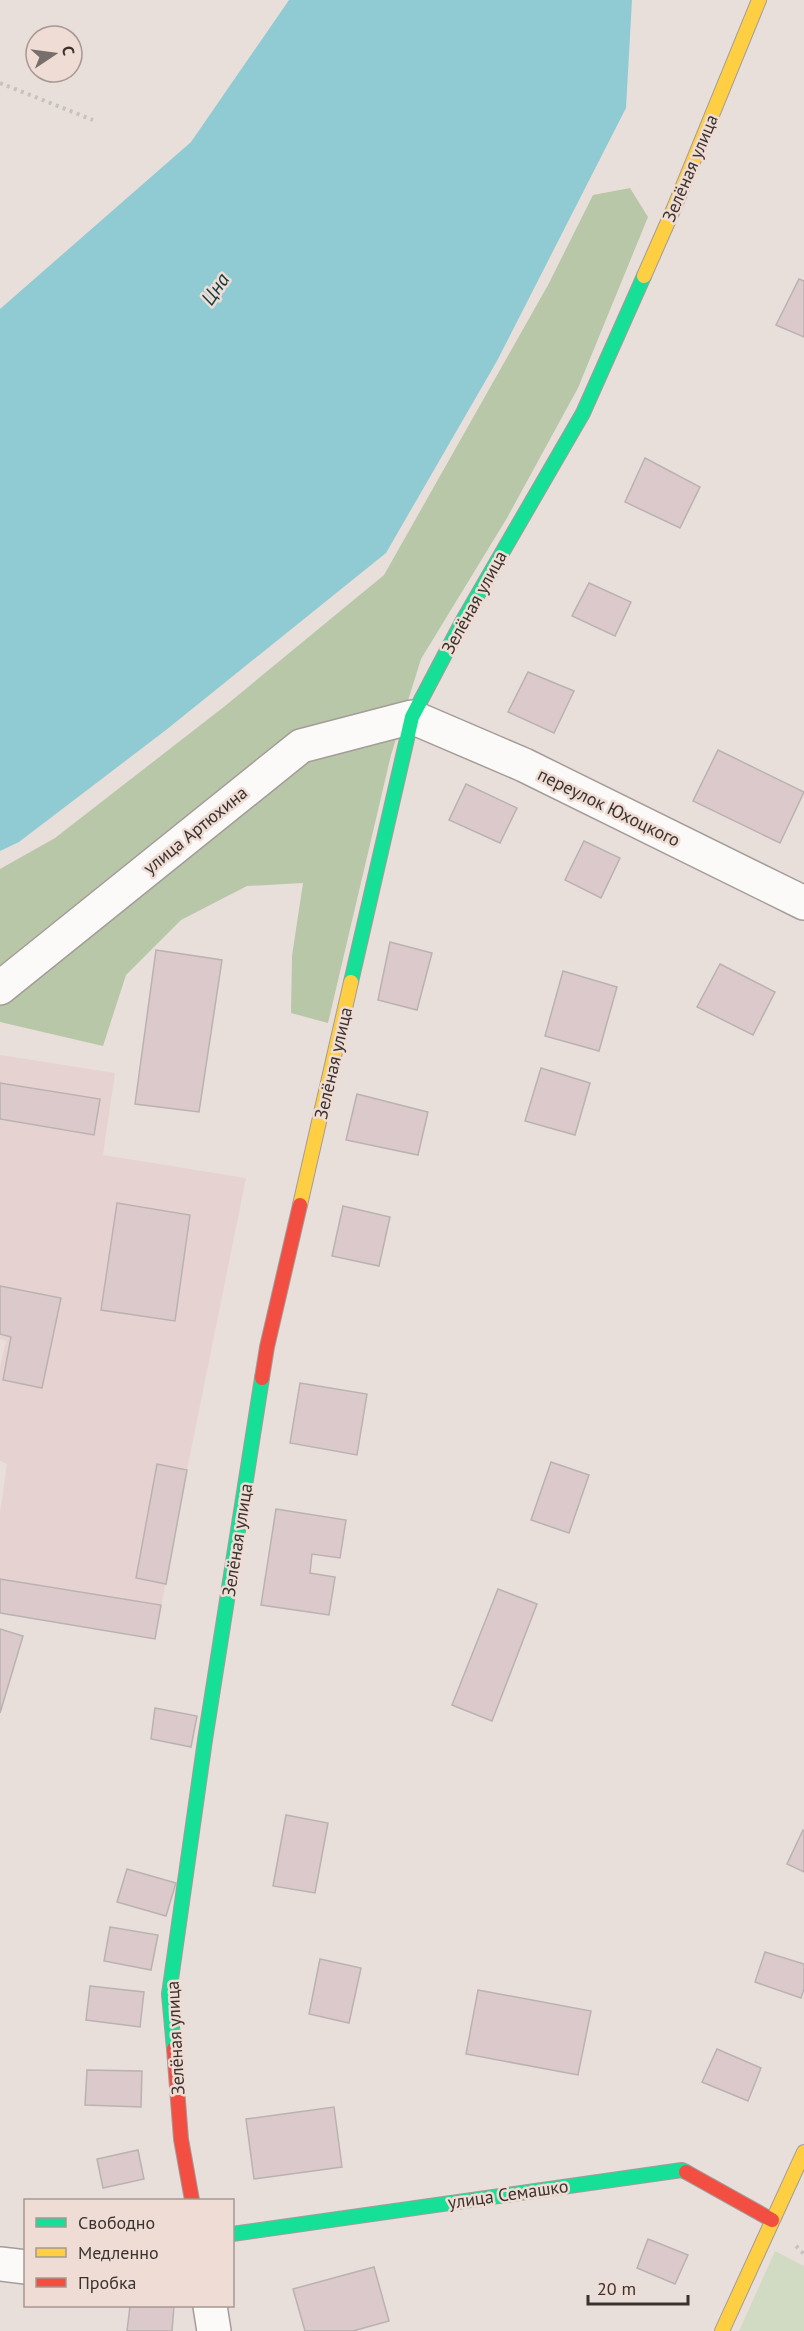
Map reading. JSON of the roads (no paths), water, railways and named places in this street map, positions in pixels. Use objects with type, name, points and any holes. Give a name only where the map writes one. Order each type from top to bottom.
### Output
[{"type":"street","name":"Зелёная улица","points":[[192,2199],[181,2139],[170,1994],[205,1740],[267,1347],[412,717],[462,622],[583,413],[674,207],[759,0]]},
{"type":"street","name":"переулок Юхоцкого","points":[[412,717],[524,765],[804,903]]},
{"type":"street","name":"улица Артюхина","points":[[0,988],[301,746],[412,717]]},
{"type":"street","points":[[722,2331],[804,2152]]},
{"type":"street","name":"улица Семашко","points":[[234,2234],[682,2170],[772,2220]]},
{"type":"street","points":[[0,2264],[24,2267]]},
{"type":"street","points":[[210,2307],[214,2331]]},
{"type":"water","name":"Цна","points":[[289,0],[632,0],[626,108],[497,361],[386,553],[166,730],[19,842],[0,851],[0,309],[191,142]]}]
